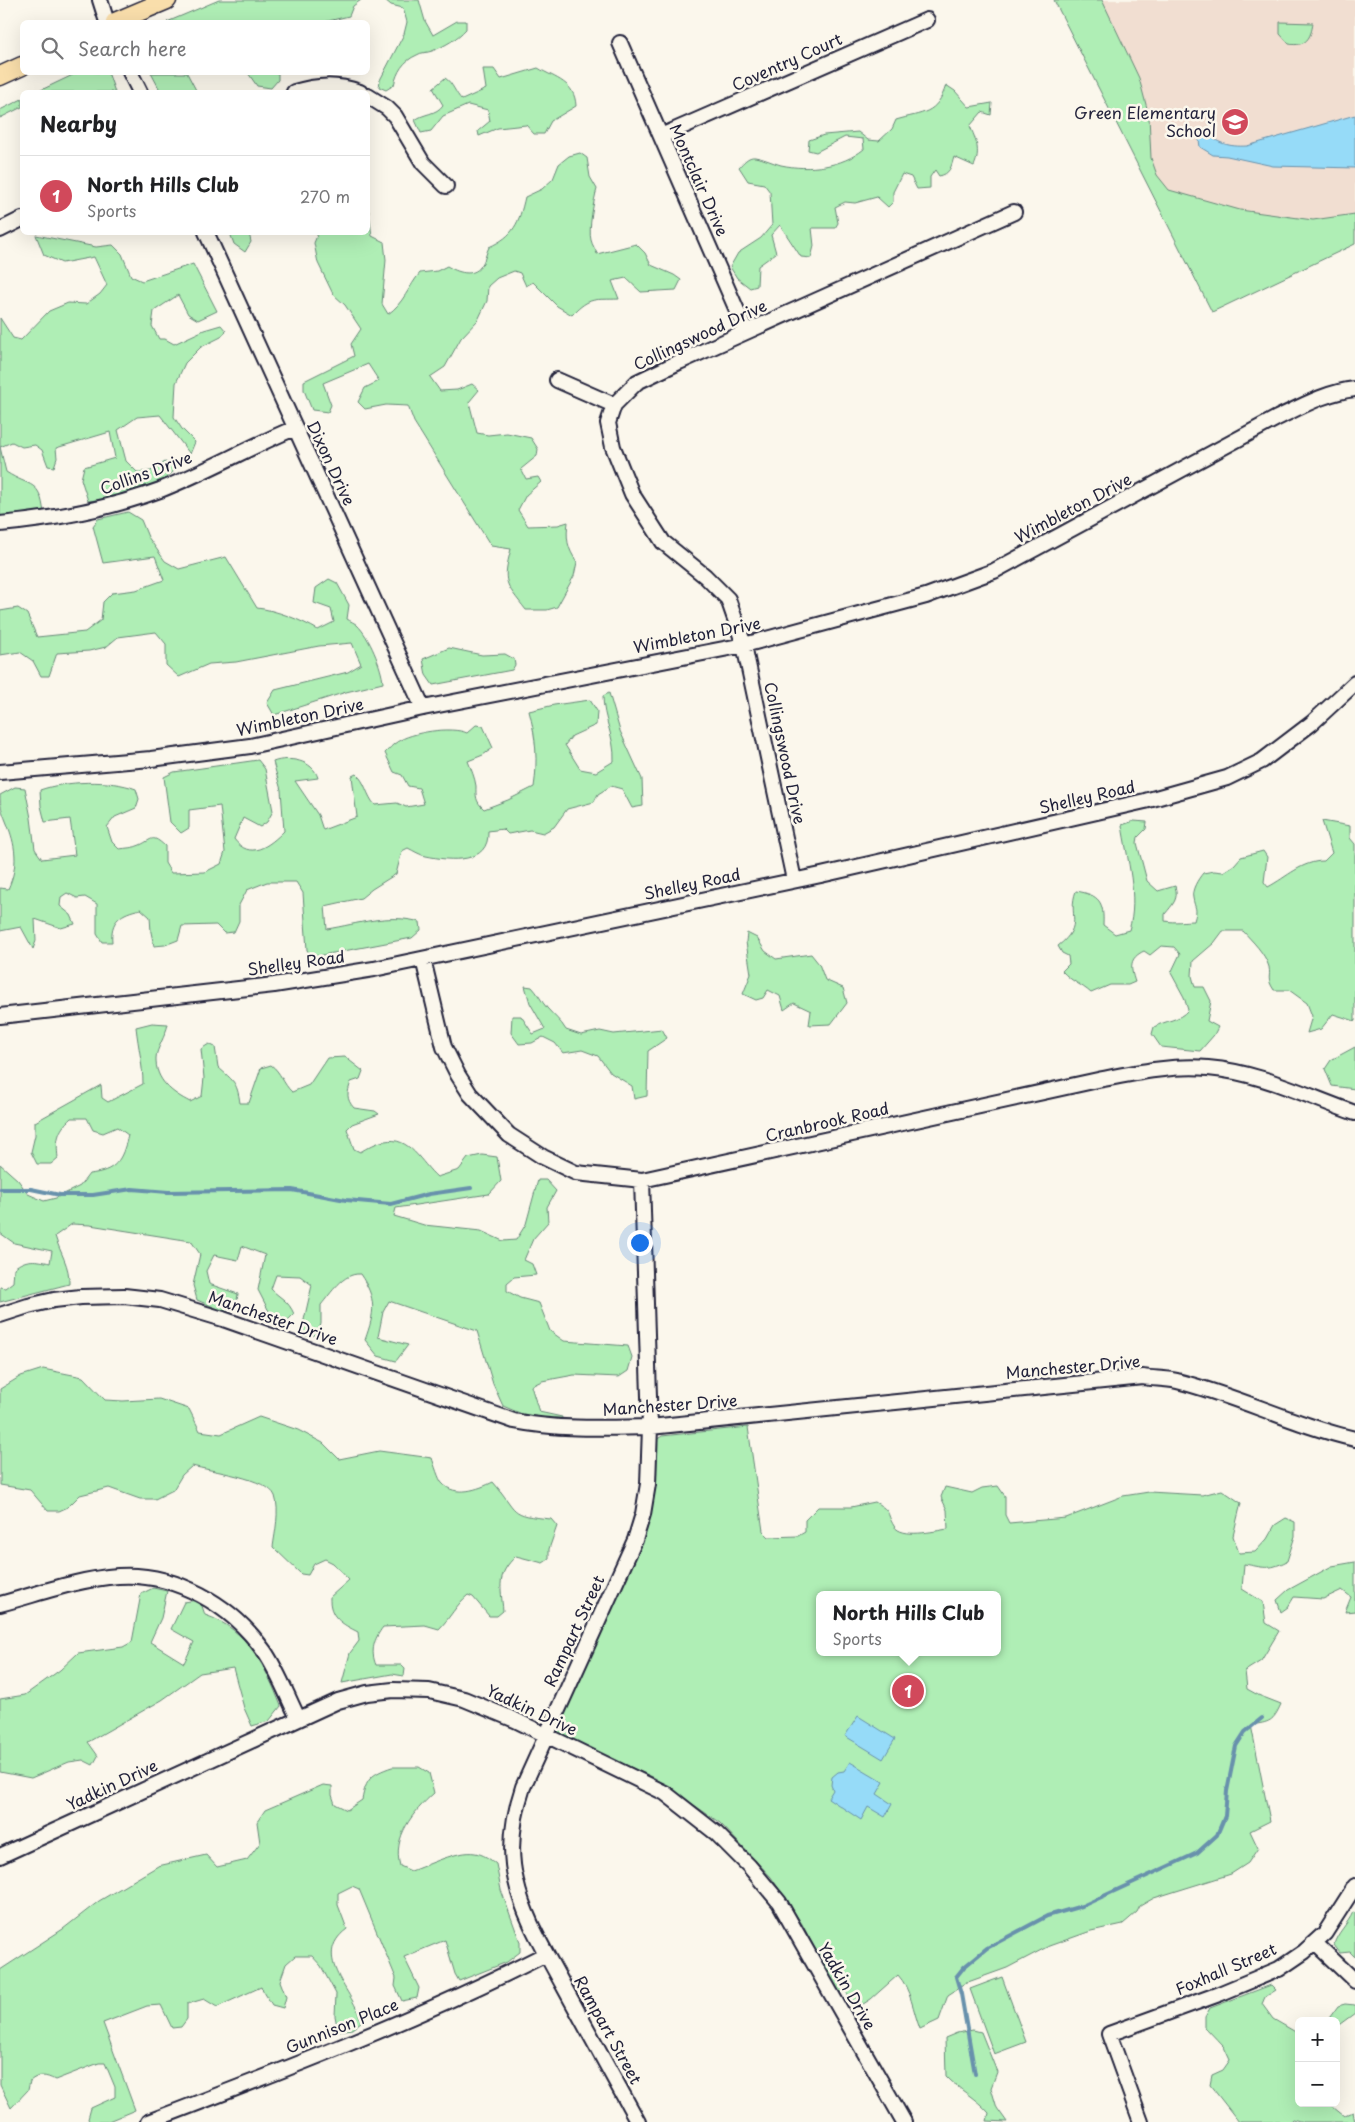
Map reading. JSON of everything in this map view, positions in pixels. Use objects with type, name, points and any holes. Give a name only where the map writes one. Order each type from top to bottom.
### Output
[{"type":"main road","points":[[120,20],[167,0]]},
{"type":"main road","points":[[0,76],[20,67]]},
{"type":"street","points":[[100,0],[106,20]]},
{"type":"street","name":"Coventry Court","points":[[661,136],[927,20]]},
{"type":"street","name":"Montclair Drive","points":[[620,43],[746,331]]},
{"type":"street","points":[[132,75],[139,90]]},
{"type":"street","points":[[304,90],[323,86],[345,87],[354,90]]},
{"type":"street","points":[[370,97],[387,108],[395,116],[423,163],[446,186]]},
{"type":"street","name":"Collingswood Drive","points":[[794,880],[744,645],[728,600],[705,576],[663,542],[632,494],[613,447],[608,423],[614,405],[637,382],[746,331],[815,303],[1014,212]]},
{"type":"street","points":[[0,230],[20,220]]},
{"type":"street","name":"Dixon Drive","points":[[207,235],[423,708]]},
{"type":"street","points":[[557,380],[614,405]]},
{"type":"street","name":"Wimbleton Drive","points":[[0,772],[151,759],[250,746],[423,708],[744,645],[926,596],[994,570],[1277,418],[1317,399],[1342,390],[1355,389]]},
{"type":"street","name":"Collins Drive","points":[[0,524],[49,520],[111,506],[189,478],[295,428]]},
{"type":"street","name":"Shelley Road","points":[[0,1016],[300,982],[423,959],[794,880],[1145,801],[1227,778],[1262,761],[1312,723],[1355,683]]},
{"type":"street","name":"Cranbrook Road","points":[[423,959],[438,1022],[448,1054],[470,1094],[509,1135],[543,1157],[576,1173],[642,1180],[1135,1072],[1180,1068],[1208,1068],[1237,1072],[1355,1113]]},
{"type":"street","name":"Rampart Street","points":[[638,2122],[546,1954],[523,1908],[516,1881],[512,1844],[518,1801],[532,1763],[640,1527],[648,1484],[650,1428],[642,1180]]},
{"type":"street","name":"Manchester Drive","points":[[0,1315],[54,1300],[81,1297],[124,1296],[160,1300],[223,1319],[514,1421],[582,1429],[650,1428],[1143,1377],[1175,1380],[1325,1432],[1355,1439]]},
{"type":"street","points":[[0,1604],[82,1582],[117,1576],[153,1578],[185,1588],[218,1605],[244,1626],[273,1666],[298,1718]]},
{"type":"street","name":"Yadkin Drive","points":[[0,1856],[338,1701],[367,1693],[393,1690],[429,1691],[464,1699],[546,1735],[665,1793],[716,1832],[749,1866],[779,1902],[904,2122]]},
{"type":"street","name":"Foxhall Street","points":[[1141,2122],[1110,2034],[1219,1994],[1265,1975],[1291,1961],[1315,1943],[1332,1925],[1355,1886]]},
{"type":"street","points":[[1315,1943],[1355,1981]]},
{"type":"street","name":"Gunnison Place","points":[[148,2122],[173,2118],[404,2021],[546,1954]]},
{"type":"shaded area","name":"Green Elementary School","points":[[1054,0],[1355,0],[1355,244],[1212,312]]},
{"type":"green space","points":[[219,0],[361,0],[353,6],[349,16],[332,20],[172,20]]},
{"type":"green space","points":[[385,0],[419,0],[425,21],[433,35],[457,21],[466,21],[466,29],[455,39],[437,49],[419,54],[408,60],[399,71],[394,85],[386,90],[379,87],[380,80],[404,34],[407,22],[403,8],[391,5]]},
{"type":"green space","points":[[1054,0],[1102,0],[1139,78],[1149,116],[1151,158],[1157,175],[1169,190],[1240,210],[1313,220],[1355,214],[1355,244],[1212,312]]},
{"type":"green space","points":[[1280,22],[1313,23],[1307,40],[1304,43],[1295,45],[1289,44],[1280,34]]},
{"type":"green space","points":[[538,68],[568,86],[575,98],[576,106],[551,121],[544,134],[534,134],[526,125],[498,128],[479,136],[478,131],[490,121],[488,110],[468,105],[443,116],[431,131],[421,133],[415,120],[437,111],[443,105],[433,88],[445,78],[462,100],[486,89],[483,69],[494,69],[501,79]]},
{"type":"green space","points":[[73,75],[109,75],[114,90],[41,90]]},
{"type":"green space","points":[[152,75],[188,75],[196,90],[160,90]]},
{"type":"green space","points":[[249,75],[278,75],[278,80],[271,88],[257,86]]},
{"type":"green space","points":[[946,85],[955,91],[969,107],[992,103],[991,115],[982,112],[970,126],[976,141],[977,150],[974,166],[954,157],[951,167],[946,174],[939,176],[935,170],[930,177],[930,188],[917,189],[911,177],[902,174],[893,192],[893,202],[888,207],[877,197],[855,203],[845,202],[835,207],[838,223],[835,228],[812,228],[814,246],[811,258],[801,257],[780,225],[771,235],[776,253],[758,266],[757,286],[750,288],[737,278],[730,267],[738,253],[761,238],[772,225],[770,192],[764,184],[748,181],[739,167],[744,162],[755,157],[781,165],[803,168],[825,166],[846,160],[864,149],[863,139],[845,137],[816,152],[808,150],[809,140],[824,135],[858,132],[868,140],[879,141],[892,129],[896,120],[928,111],[933,107],[938,102]]},
{"type":"green space","points":[[20,100],[20,108],[0,118],[0,110]]},
{"type":"green space","points":[[580,153],[587,158],[590,177],[597,189],[590,235],[597,254],[636,244],[645,253],[651,265],[681,280],[676,290],[641,292],[626,278],[612,281],[619,299],[593,300],[572,315],[557,306],[533,282],[526,286],[520,273],[514,271],[497,278],[488,286],[487,301],[478,320],[461,338],[445,367],[430,377],[440,391],[457,390],[472,384],[479,390],[469,402],[477,433],[488,435],[507,433],[531,438],[538,449],[537,456],[521,469],[526,479],[538,477],[541,482],[526,495],[518,510],[528,526],[558,525],[568,522],[568,543],[577,562],[574,576],[557,607],[547,610],[526,610],[507,582],[506,576],[511,549],[491,546],[414,422],[408,406],[386,405],[365,409],[358,402],[365,388],[379,381],[368,364],[323,383],[331,405],[328,412],[312,410],[304,390],[304,381],[354,356],[351,344],[361,329],[345,305],[333,294],[318,263],[314,243],[317,235],[370,235],[370,221],[372,236],[384,242],[386,260],[382,304],[388,314],[402,300],[420,273],[437,271],[447,266],[465,273],[478,270],[484,262],[489,247],[504,238],[514,228],[525,197],[542,189],[553,179],[559,164],[569,156]]},
{"type":"green space","points":[[36,235],[96,247],[113,245],[122,254],[131,276],[142,281],[193,264],[217,311],[198,320],[188,314],[178,295],[154,311],[152,326],[159,339],[165,339],[174,344],[204,330],[221,325],[226,331],[221,337],[201,347],[185,363],[176,383],[174,417],[182,429],[195,442],[190,454],[160,415],[137,417],[118,430],[126,461],[137,472],[151,471],[165,462],[173,465],[174,471],[161,482],[105,499],[88,501],[81,479],[84,467],[115,458],[110,432],[56,448],[57,458],[54,467],[48,466],[42,450],[35,445],[22,447],[12,442],[0,447],[0,318],[13,338],[21,340],[49,311],[68,303],[86,304],[100,294],[107,285],[94,257],[62,263],[44,255]]},
{"type":"green space","points":[[231,235],[249,235],[251,242],[245,252],[234,244]]},
{"type":"green space","points":[[0,447],[6,472],[37,490],[44,514],[2,518],[0,516]]},
{"type":"green space","points":[[128,512],[141,520],[148,537],[165,561],[179,569],[226,557],[257,608],[288,616],[318,630],[334,622],[331,609],[314,603],[316,588],[329,579],[337,583],[349,605],[347,619],[362,630],[370,644],[383,683],[346,692],[274,715],[267,703],[275,690],[348,672],[361,664],[352,643],[319,646],[236,662],[209,664],[179,677],[166,665],[166,644],[156,632],[118,637],[106,647],[89,651],[57,653],[49,676],[41,676],[33,661],[20,652],[0,655],[0,611],[18,608],[27,614],[37,637],[85,632],[101,620],[103,602],[112,593],[136,590],[164,580],[155,556],[103,563],[93,526],[98,519]]},
{"type":"green space","points":[[449,648],[482,655],[505,654],[514,659],[515,665],[512,670],[433,685],[426,675],[423,659]]},
{"type":"green space","points":[[609,693],[620,731],[642,779],[643,806],[632,808],[622,789],[611,786],[598,794],[594,802],[567,809],[554,827],[543,833],[530,830],[508,834],[503,829],[488,831],[487,842],[483,850],[467,858],[436,858],[422,855],[408,848],[402,851],[396,874],[361,898],[325,906],[327,929],[385,919],[420,922],[421,930],[412,938],[312,957],[307,950],[303,893],[296,882],[267,882],[247,890],[239,905],[239,921],[234,932],[224,933],[216,925],[182,926],[178,940],[165,945],[154,946],[150,917],[141,909],[123,915],[118,919],[113,928],[112,942],[102,942],[97,934],[97,904],[85,897],[77,898],[67,893],[61,897],[60,906],[71,915],[75,924],[61,928],[35,919],[36,941],[33,949],[21,927],[0,931],[0,888],[8,889],[14,872],[15,855],[12,838],[0,802],[0,795],[15,787],[25,788],[35,849],[42,859],[75,855],[70,819],[45,822],[40,790],[75,783],[114,784],[136,789],[139,799],[136,808],[115,817],[107,827],[112,842],[119,849],[135,847],[155,839],[165,846],[165,863],[171,873],[205,872],[221,864],[225,852],[220,806],[189,810],[189,828],[181,833],[170,822],[164,777],[174,772],[258,760],[265,769],[273,811],[267,822],[260,827],[243,818],[234,839],[240,846],[253,850],[266,846],[284,831],[281,790],[273,762],[286,759],[300,761],[306,763],[315,772],[318,778],[295,781],[318,815],[323,830],[357,817],[352,776],[356,774],[375,805],[397,803],[406,807],[424,804],[419,788],[408,786],[402,775],[394,772],[385,753],[403,738],[412,735],[442,730],[467,733],[476,725],[483,726],[493,748],[483,755],[468,761],[473,774],[477,798],[484,809],[534,787],[536,749],[529,711],[590,700],[597,711],[596,725],[572,736],[565,745],[580,769],[596,772],[614,761],[613,744],[603,696]]},
{"type":"green space","points":[[1134,821],[1147,822],[1146,829],[1138,837],[1137,843],[1147,881],[1158,891],[1175,886],[1176,898],[1165,914],[1165,921],[1172,922],[1194,921],[1196,911],[1193,892],[1197,881],[1203,873],[1223,872],[1234,865],[1241,857],[1263,851],[1267,857],[1264,882],[1268,887],[1302,867],[1324,861],[1332,853],[1322,821],[1350,826],[1350,838],[1355,844],[1355,1021],[1333,1014],[1321,1029],[1307,1033],[1312,1016],[1307,1003],[1289,990],[1274,990],[1270,983],[1269,967],[1265,957],[1243,931],[1223,931],[1214,943],[1193,961],[1192,976],[1195,987],[1204,987],[1211,1001],[1207,1021],[1218,1027],[1214,1035],[1200,1051],[1161,1047],[1152,1034],[1154,1027],[1181,1016],[1188,1010],[1184,997],[1171,973],[1180,954],[1174,947],[1161,946],[1150,955],[1144,951],[1139,954],[1132,964],[1135,982],[1128,985],[1110,985],[1091,993],[1066,975],[1062,971],[1069,964],[1068,956],[1062,953],[1058,946],[1066,939],[1073,926],[1073,907],[1076,891],[1095,897],[1099,901],[1103,911],[1103,925],[1115,934],[1129,930],[1133,904],[1129,864],[1122,825]]},
{"type":"green space","points":[[747,933],[757,938],[765,951],[776,959],[811,954],[819,964],[825,980],[843,988],[847,1003],[831,1024],[809,1025],[811,1011],[794,1003],[784,1010],[780,996],[768,990],[763,998],[756,1000],[743,994],[751,974],[746,942]]},
{"type":"green space","points":[[525,986],[532,987],[566,1030],[581,1035],[600,1031],[614,1034],[662,1029],[667,1038],[648,1051],[647,1096],[634,1099],[632,1086],[611,1073],[598,1056],[582,1050],[563,1053],[555,1043],[543,1037],[532,1043],[519,1044],[511,1033],[512,1016],[521,1016],[533,1034],[545,1029],[530,1003]]},
{"type":"green space","points":[[152,1023],[168,1024],[156,1055],[158,1073],[171,1090],[190,1102],[202,1096],[204,1078],[201,1049],[209,1044],[215,1047],[218,1067],[236,1086],[240,1103],[249,1103],[261,1068],[271,1065],[292,1092],[309,1085],[327,1058],[345,1057],[363,1071],[360,1079],[351,1082],[348,1096],[351,1105],[354,1108],[375,1111],[379,1114],[352,1124],[347,1129],[354,1149],[360,1152],[382,1142],[394,1141],[401,1143],[414,1152],[437,1177],[459,1170],[468,1158],[482,1155],[497,1157],[501,1181],[489,1194],[396,1208],[394,1216],[424,1225],[481,1231],[503,1241],[516,1240],[526,1224],[538,1180],[546,1180],[556,1191],[547,1207],[548,1222],[533,1239],[524,1260],[532,1264],[536,1275],[514,1277],[507,1283],[507,1291],[520,1298],[539,1303],[550,1331],[564,1341],[628,1346],[632,1357],[628,1371],[619,1377],[574,1375],[542,1381],[531,1386],[539,1412],[562,1417],[561,1421],[536,1420],[503,1406],[493,1384],[477,1331],[389,1301],[383,1312],[378,1337],[408,1345],[396,1361],[378,1356],[365,1340],[373,1306],[366,1283],[360,1274],[343,1280],[321,1305],[321,1324],[317,1335],[302,1336],[312,1285],[300,1276],[276,1275],[271,1289],[287,1303],[294,1314],[287,1321],[274,1321],[258,1290],[265,1255],[242,1246],[238,1260],[214,1255],[206,1271],[209,1284],[238,1294],[236,1307],[223,1311],[197,1300],[193,1285],[200,1254],[191,1241],[90,1225],[72,1224],[55,1236],[66,1265],[69,1284],[0,1302],[0,1287],[5,1288],[13,1282],[14,1268],[31,1261],[50,1263],[52,1251],[14,1243],[0,1233],[0,1164],[18,1180],[28,1194],[44,1201],[56,1198],[80,1186],[89,1174],[98,1173],[112,1167],[123,1152],[128,1135],[117,1127],[103,1133],[93,1130],[87,1118],[71,1118],[58,1136],[58,1158],[51,1164],[37,1164],[31,1152],[35,1135],[35,1122],[101,1085],[102,1098],[108,1102],[143,1084],[136,1027]]},
{"type":"green space","points":[[1355,1047],[1355,1089],[1332,1086],[1325,1069],[1331,1060]]},
{"type":"green space","points":[[43,1369],[83,1377],[105,1400],[159,1399],[189,1409],[200,1431],[221,1434],[259,1417],[298,1430],[323,1443],[339,1459],[379,1451],[432,1458],[442,1483],[447,1488],[467,1491],[493,1482],[515,1510],[527,1516],[551,1519],[557,1526],[549,1549],[549,1559],[543,1563],[516,1556],[505,1569],[501,1581],[503,1611],[497,1616],[489,1616],[473,1597],[468,1595],[439,1629],[425,1625],[383,1627],[377,1636],[373,1650],[376,1665],[401,1665],[405,1669],[404,1676],[392,1674],[342,1683],[350,1653],[359,1641],[358,1632],[342,1623],[334,1615],[330,1604],[330,1597],[349,1580],[333,1563],[325,1559],[314,1564],[308,1575],[301,1574],[273,1547],[277,1521],[275,1496],[262,1484],[238,1476],[192,1466],[182,1475],[173,1490],[155,1499],[140,1499],[109,1488],[80,1495],[68,1507],[59,1511],[48,1511],[30,1490],[0,1485],[0,1389],[21,1376]]},
{"type":"green space","points":[[748,1427],[763,1531],[769,1537],[798,1536],[805,1532],[805,1520],[818,1507],[851,1507],[875,1502],[887,1510],[894,1526],[898,1530],[919,1533],[948,1529],[947,1510],[941,1497],[945,1487],[972,1493],[982,1488],[998,1486],[1005,1496],[1005,1515],[1009,1523],[1066,1518],[1123,1496],[1149,1492],[1202,1495],[1222,1490],[1241,1503],[1233,1536],[1239,1553],[1255,1552],[1267,1539],[1275,1525],[1286,1518],[1295,1522],[1295,1536],[1287,1561],[1270,1567],[1244,1564],[1242,1589],[1263,1602],[1266,1623],[1279,1631],[1261,1661],[1245,1671],[1247,1689],[1281,1704],[1273,1718],[1263,1723],[1251,1725],[1270,1821],[1250,1831],[1258,1848],[1248,1863],[1231,1874],[1154,1898],[1140,1906],[1137,1912],[1123,1924],[1091,1931],[1049,1946],[1007,1968],[968,1982],[948,1995],[939,2020],[920,2029],[909,1993],[898,1975],[871,1999],[857,2008],[845,1990],[838,1993],[802,1924],[771,1877],[720,1823],[655,1778],[563,1737],[558,1731],[558,1722],[641,1540],[656,1440],[662,1436]]},
{"type":"green space","points":[[1355,1562],[1355,1611],[1345,1612],[1351,1597],[1342,1590],[1323,1599],[1294,1597],[1288,1607],[1281,1612],[1277,1600],[1288,1590],[1332,1566]]},
{"type":"green space","points":[[153,1588],[167,1591],[161,1618],[150,1642],[184,1663],[194,1642],[171,1629],[184,1602],[197,1600],[202,1606],[205,1615],[220,1621],[233,1630],[244,1640],[262,1664],[281,1706],[269,1721],[252,1726],[244,1708],[233,1668],[200,1673],[162,1700],[88,1742],[98,1756],[93,1765],[83,1760],[69,1762],[31,1778],[0,1772],[0,1699],[25,1695],[60,1670],[78,1653],[123,1647],[132,1642],[141,1594]]},
{"type":"green space","points":[[392,1767],[419,1767],[429,1773],[434,1793],[419,1808],[406,1826],[399,1845],[400,1866],[411,1871],[452,1856],[468,1853],[481,1854],[491,1860],[496,1864],[501,1890],[520,1942],[520,1952],[507,1962],[459,1981],[455,1974],[445,1940],[404,1957],[419,1988],[417,1998],[402,2001],[395,1986],[396,1978],[359,1889],[352,1886],[338,1893],[338,1905],[347,1929],[336,1940],[332,1951],[333,1963],[361,2022],[352,2029],[338,2031],[335,2016],[336,1994],[321,1966],[312,1956],[295,1956],[286,1964],[280,1981],[286,1997],[283,2008],[272,2005],[261,1987],[217,2007],[204,1999],[187,2004],[187,2019],[181,2027],[172,2028],[161,2005],[147,2006],[103,2023],[135,2110],[106,2122],[90,2122],[88,2119],[91,2108],[115,2097],[115,2087],[105,2063],[99,2063],[55,2080],[45,2076],[36,2077],[30,2081],[28,2090],[11,2108],[0,2085],[0,1970],[63,1929],[99,1901],[158,1866],[206,1855],[217,1867],[247,1860],[260,1843],[257,1822],[265,1810],[323,1785],[332,1786],[335,1804],[347,1810],[362,1800],[365,1787],[374,1775]]},
{"type":"green space","points":[[1353,1912],[1355,1913],[1355,1957],[1350,1952],[1340,1953],[1334,1945]]},
{"type":"green space","points":[[1002,1977],[1026,2042],[994,2054],[970,1989]]},
{"type":"green space","points":[[1271,1985],[1276,1990],[1265,1997],[1262,2004],[1273,2019],[1295,2032],[1295,2107],[1333,2107],[1344,2116],[1353,2112],[1355,2122],[1303,2122],[1292,2119],[1289,2122],[1239,2122],[1210,2085],[1212,2075],[1223,2070],[1230,2060],[1224,2047],[1205,2027],[1205,2017],[1210,2008]]},
{"type":"green space","points":[[1345,2004],[1355,2005],[1355,2013],[1340,2024],[1340,2017],[1330,2017],[1338,2006]]},
{"type":"green space","points":[[973,2030],[981,2032],[997,2072],[991,2088],[997,2108],[1007,2122],[987,2121],[989,2113],[946,2076],[945,2038],[957,2033]]},
{"type":"water","points":[[1355,115],[1355,168],[1273,166],[1227,156],[1213,155],[1200,147],[1199,140],[1204,130],[1213,139],[1224,144],[1247,146]]},
{"type":"water","points":[[858,1716],[895,1739],[883,1759],[845,1736]]},
{"type":"water","points":[[850,1762],[884,1782],[877,1794],[892,1804],[885,1817],[868,1807],[861,1820],[828,1798],[833,1790],[831,1785],[832,1777],[838,1772],[844,1771]]},
{"type":"waterway","points":[[0,1189],[31,1189],[60,1195],[93,1195],[132,1189],[168,1192],[292,1190],[346,1200],[391,1204],[429,1194],[471,1188]]},
{"type":"waterway","points":[[975,2074],[961,1994],[956,1977],[964,1967],[987,1948],[1047,1916],[1082,1906],[1197,1853],[1217,1835],[1225,1816],[1227,1791],[1236,1746],[1245,1732],[1262,1718]]},
{"type":"place","name":"Green Elementary School","points":[[1235,122]]},
{"type":"place","name":"North Hills Club","points":[[908,1691]]}]
